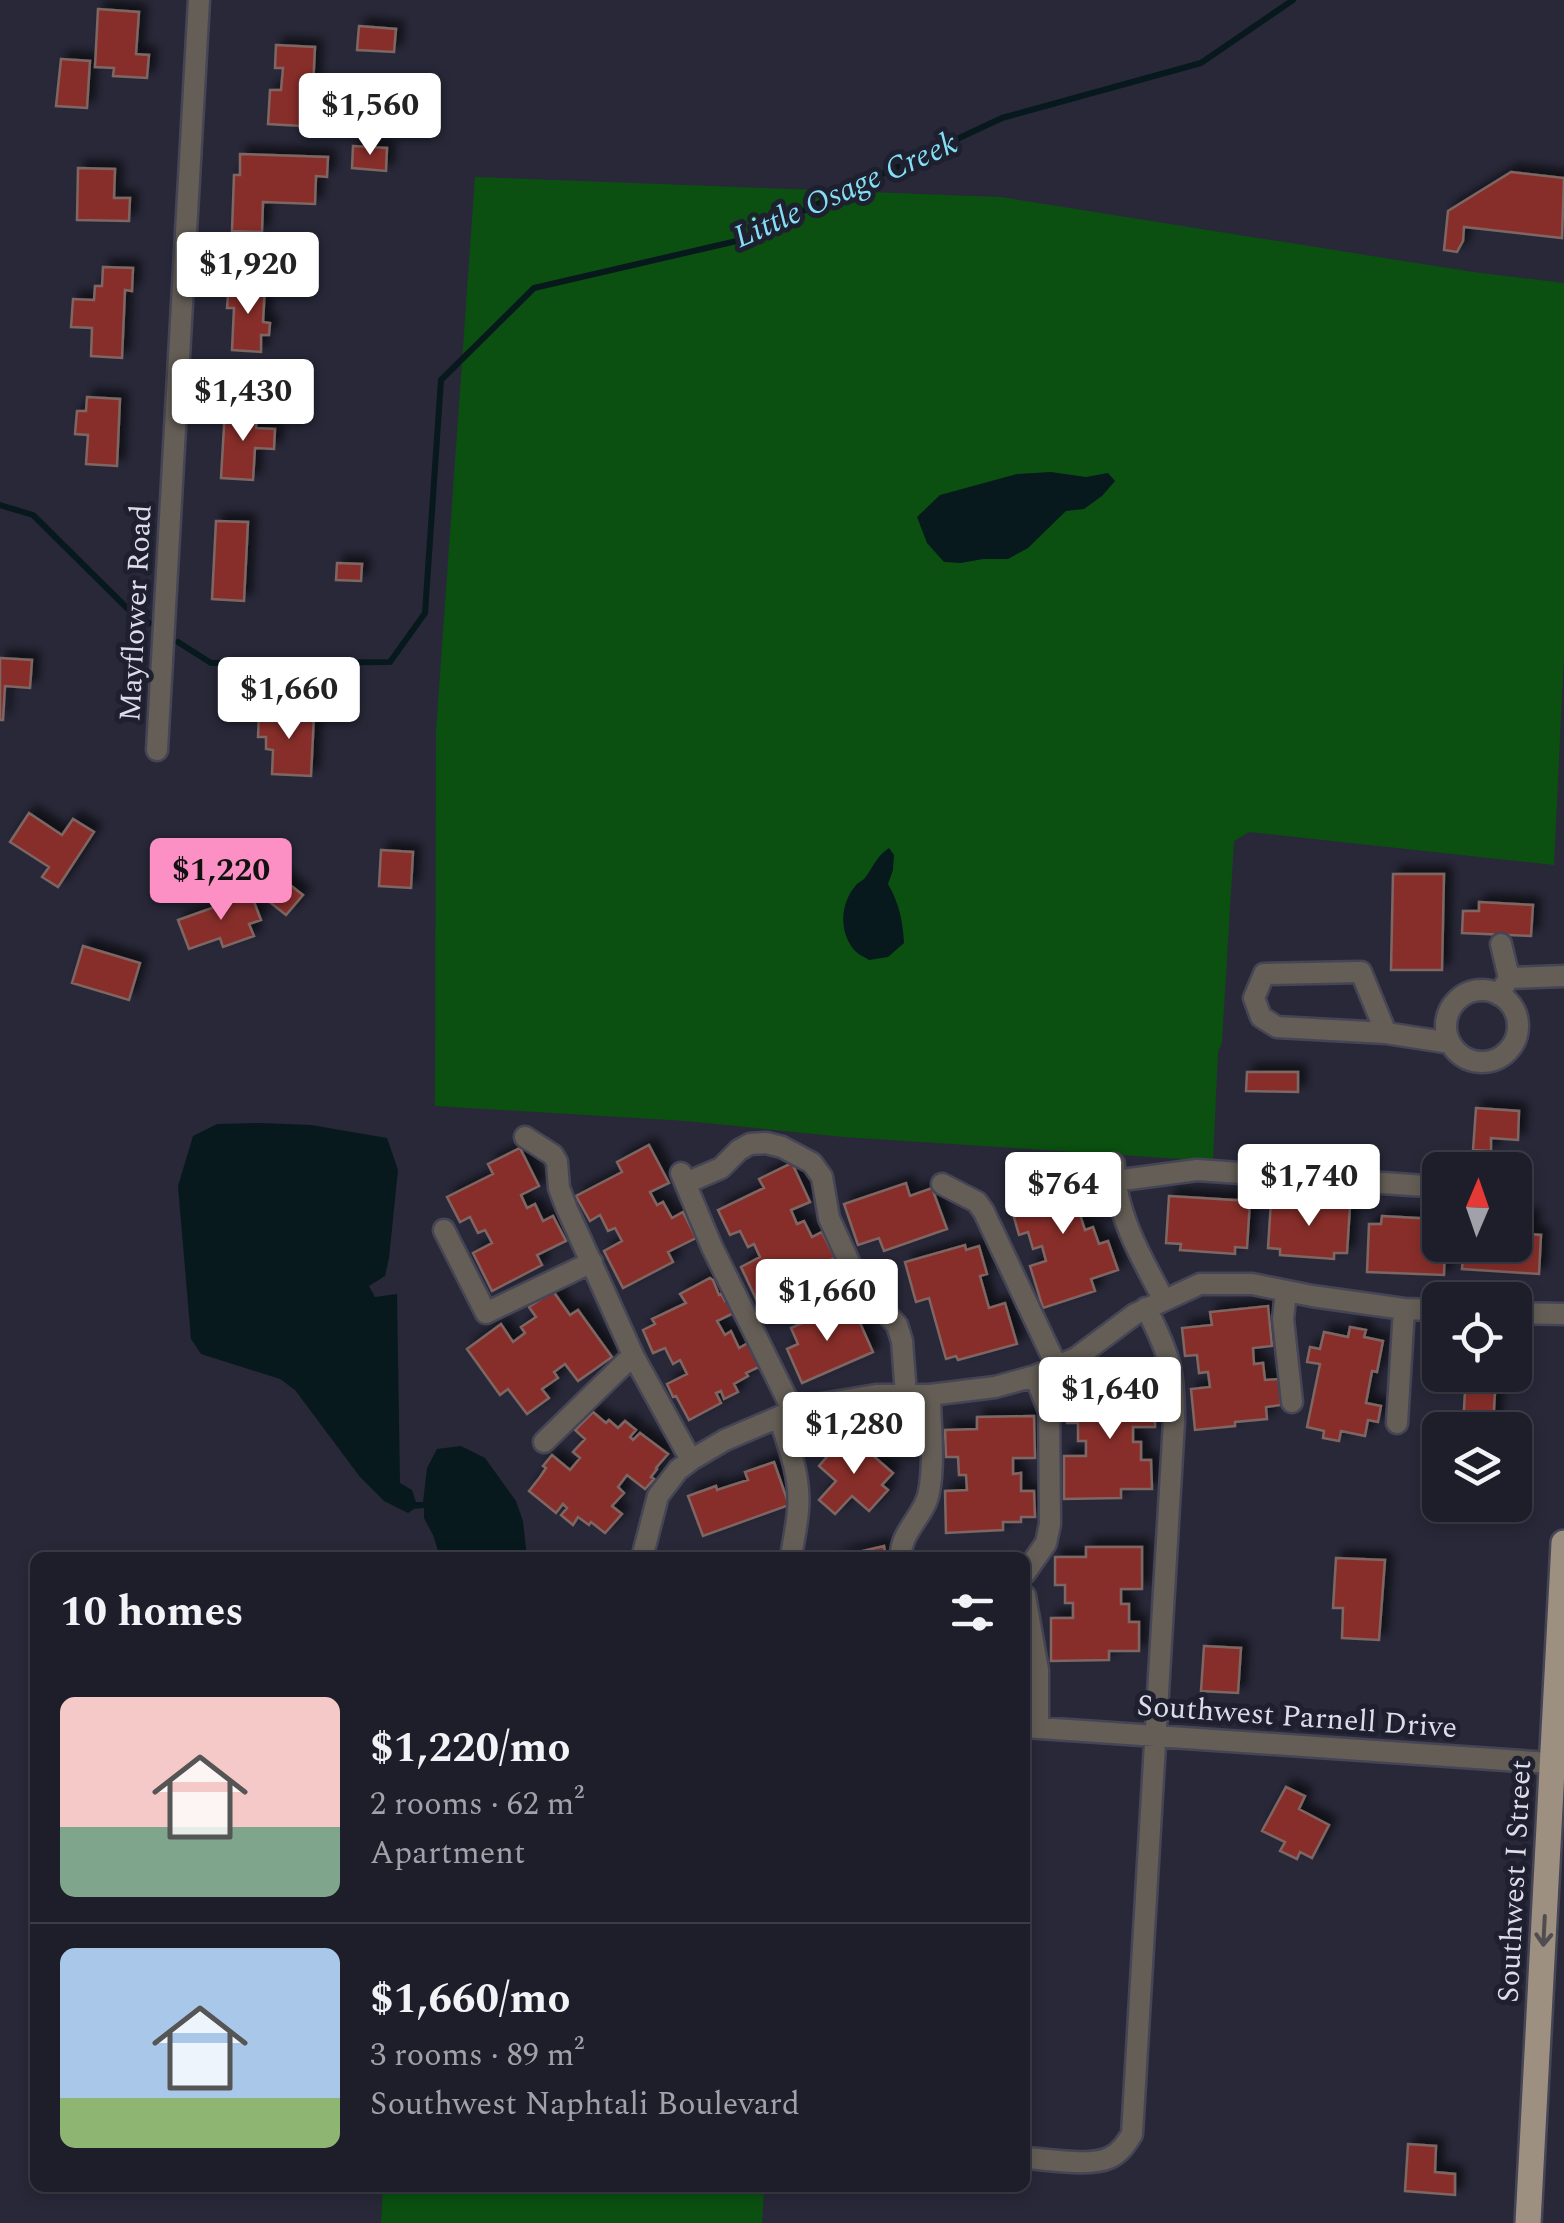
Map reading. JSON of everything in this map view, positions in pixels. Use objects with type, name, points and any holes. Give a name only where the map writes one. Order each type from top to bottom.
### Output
[{"type":"main road","name":"Southwest I Street","points":[[1528,2223],[1559,1764],[1564,1543]]},
{"type":"street","name":"Mayflower Road","points":[[157,750],[200,0]]},
{"type":"street","points":[[1501,944],[1504,987],[1517,1018],[1515,1041],[1499,1058],[1488,1062],[1466,1058],[1456,1052],[1446,1032],[1446,1019],[1459,998],[1470,992],[1504,987],[1564,976]]},
{"type":"street","points":[[1386,1033],[1361,972],[1264,974],[1254,998],[1262,1017],[1277,1027],[1386,1033],[1450,1042]]},
{"type":"street","points":[[526,1137],[557,1162],[559,1188],[634,1357],[691,1460]]},
{"type":"street","points":[[792,1552],[799,1507],[786,1414],[683,1177],[720,1168],[750,1144],[782,1147],[812,1163],[822,1177],[829,1218],[860,1286],[897,1324],[906,1395]]},
{"type":"street","points":[[1030,2158],[1096,2162],[1123,2148],[1132,2134],[1174,1390],[1155,1304],[1117,1196],[1114,1172],[1197,1170],[1422,1186]]},
{"type":"street","points":[[942,1184],[977,1202],[984,1212],[1058,1367]]},
{"type":"street","points":[[444,1230],[486,1314],[592,1262]]},
{"type":"street","points":[[644,1552],[658,1496],[678,1470],[725,1440],[786,1414],[876,1396],[930,1395],[995,1387],[1036,1376],[1076,1358],[1155,1304],[1200,1284],[1252,1284],[1422,1310]]},
{"type":"street","points":[[1286,1291],[1284,1318],[1292,1402]]},
{"type":"street","points":[[1397,1423],[1404,1309]]},
{"type":"street","points":[[1532,1313],[1564,1314]]},
{"type":"street","points":[[544,1442],[634,1357]]},
{"type":"street","points":[[1030,1566],[1046,1544],[1050,1524],[1049,1412],[1036,1376]]},
{"type":"street","points":[[900,1552],[929,1496],[930,1395]]},
{"type":"street","points":[[1030,1624],[1038,1670],[1032,1727]]},
{"type":"street","name":"Southwest Parnell Drive","points":[[1032,1727],[1559,1764]]},
{"type":"green space","points":[[475,177],[1000,197],[1564,283],[1564,653],[1554,865],[1249,832],[1234,841],[1213,1161],[435,1106],[436,732]]},
{"type":"green space","points":[[383,2192],[764,2192],[762,2223],[381,2223]]},
{"type":"shaded area","points":[[1051,472],[1086,477],[1108,473],[1115,481],[1084,509],[1066,511],[1028,548],[1008,559],[944,562],[927,543],[917,517],[940,495],[1017,474]]},
{"type":"shaded area","points":[[889,848],[894,855],[888,884],[900,912],[904,943],[888,957],[869,960],[857,952],[846,935],[844,908],[851,891]]},
{"type":"shaded area","points":[[217,1124],[311,1125],[387,1138],[398,1170],[389,1258],[385,1276],[369,1286],[375,1297],[397,1294],[400,1483],[412,1490],[416,1502],[423,1502],[427,1468],[437,1449],[461,1446],[485,1458],[516,1501],[526,1552],[438,1552],[424,1518],[424,1508],[408,1513],[384,1501],[360,1477],[295,1390],[280,1379],[201,1354],[191,1339],[178,1186],[193,1136]]},
{"type":"building","points":[[98,9],[139,12],[136,54],[149,55],[147,78],[113,76],[114,68],[95,67]]},
{"type":"building","points":[[359,26],[396,29],[394,52],[357,50]]},
{"type":"building","points":[[276,45],[315,47],[312,107],[338,108],[336,128],[268,124],[270,90],[281,90],[283,68],[275,68]]},
{"type":"building","points":[[61,59],[90,61],[87,108],[56,106]]},
{"type":"building","points":[[353,146],[387,148],[386,171],[352,168]]},
{"type":"building","points":[[240,154],[328,157],[327,177],[316,176],[315,204],[263,202],[262,232],[232,231],[234,175],[240,175]]},
{"type":"building","points":[[78,168],[115,169],[114,198],[130,198],[129,221],[77,220]]},
{"type":"building","points":[[1511,172],[1564,178],[1562,238],[1464,227],[1457,252],[1444,250],[1448,211]]},
{"type":"building","points":[[103,267],[133,268],[132,291],[125,290],[122,358],[91,356],[92,328],[71,327],[73,299],[94,300],[95,286],[102,286]]},
{"type":"building","points":[[229,284],[265,286],[263,322],[270,323],[269,335],[261,335],[261,352],[232,350],[234,308],[227,308]]},
{"type":"building","points":[[87,397],[120,399],[117,466],[86,464],[88,435],[75,434],[77,411],[86,411]]},
{"type":"building","points":[[225,409],[257,411],[256,428],[275,429],[274,449],[255,448],[253,480],[221,478]]},
{"type":"building","points":[[216,521],[248,522],[244,601],[212,599]]},
{"type":"building","points":[[337,563],[362,564],[361,581],[336,580]]},
{"type":"building","points":[[0,658],[32,660],[30,688],[5,686],[3,720],[0,720]]},
{"type":"building","points":[[259,712],[314,715],[311,776],[272,774],[273,750],[266,749],[266,737],[258,737]]},
{"type":"building","points":[[29,813],[62,835],[73,819],[94,832],[58,887],[42,877],[49,867],[10,842]]},
{"type":"building","points":[[381,850],[413,852],[411,888],[379,886]]},
{"type":"building","points":[[1393,874],[1444,874],[1442,970],[1391,970]]},
{"type":"building","points":[[277,875],[303,895],[286,915],[261,895]]},
{"type":"building","points":[[251,894],[261,920],[249,924],[254,936],[223,947],[220,938],[189,949],[178,920]]},
{"type":"building","points":[[1479,902],[1533,905],[1531,936],[1462,933],[1463,911],[1479,911]]},
{"type":"building","points":[[83,946],[140,963],[129,1000],[72,983]]},
{"type":"building","points":[[1247,1072],[1298,1072],[1298,1092],[1246,1091]]},
{"type":"building","points":[[1476,1108],[1519,1111],[1518,1140],[1491,1138],[1491,1151],[1473,1150]]},
{"type":"building","points":[[649,1145],[669,1183],[650,1192],[657,1205],[663,1202],[672,1218],[683,1212],[696,1238],[668,1252],[673,1262],[623,1288],[604,1251],[622,1241],[615,1228],[608,1231],[600,1215],[590,1221],[576,1196],[622,1172],[617,1162]]},
{"type":"building","points":[[520,1148],[539,1186],[521,1195],[527,1208],[535,1204],[543,1221],[553,1216],[566,1241],[537,1255],[542,1265],[492,1291],[473,1253],[492,1243],[485,1230],[478,1233],[470,1217],[460,1222],[447,1197],[493,1174],[488,1164]]},
{"type":"building","points":[[792,1163],[810,1202],[791,1210],[797,1224],[804,1221],[812,1237],[822,1232],[835,1258],[806,1271],[810,1281],[759,1305],[741,1267],[760,1257],[754,1244],[748,1247],[740,1231],[730,1235],[718,1210],[764,1188],[759,1179]]},
{"type":"building","points":[[1085,1169],[1097,1210],[1080,1215],[1085,1230],[1093,1227],[1099,1244],[1108,1241],[1118,1270],[1091,1279],[1095,1291],[1043,1308],[1030,1266],[1046,1261],[1042,1246],[1033,1249],[1028,1232],[1019,1235],[1011,1207],[1020,1204],[1016,1190]]},
{"type":"building","points":[[906,1183],[910,1196],[932,1188],[947,1229],[884,1251],[879,1238],[858,1245],[844,1204]]},
{"type":"building","points":[[1169,1196],[1250,1201],[1247,1248],[1235,1247],[1235,1254],[1180,1250],[1181,1244],[1166,1243]]},
{"type":"building","points":[[1271,1201],[1350,1206],[1347,1253],[1334,1253],[1334,1259],[1280,1255],[1280,1249],[1268,1248]]},
{"type":"building","points":[[1382,1216],[1422,1218],[1422,1262],[1444,1262],[1444,1275],[1367,1272],[1369,1224],[1381,1224]]},
{"type":"building","points":[[1532,1234],[1541,1235],[1539,1274],[1462,1269],[1463,1262],[1532,1262]]},
{"type":"building","points":[[965,1245],[966,1250],[979,1246],[987,1274],[980,1276],[989,1308],[1005,1303],[1017,1344],[958,1360],[956,1356],[946,1359],[929,1298],[916,1302],[905,1262]]},
{"type":"building","points":[[710,1278],[734,1313],[717,1321],[725,1335],[731,1331],[739,1348],[748,1343],[759,1367],[734,1384],[738,1392],[724,1399],[721,1391],[716,1393],[721,1403],[689,1420],[667,1384],[687,1374],[680,1360],[673,1364],[665,1348],[653,1353],[643,1330],[655,1324],[652,1319],[686,1303],[680,1294]]},
{"type":"building","points":[[553,1291],[570,1315],[578,1310],[612,1357],[578,1381],[565,1364],[554,1372],[558,1378],[542,1389],[549,1398],[527,1414],[508,1389],[500,1395],[467,1349],[501,1324],[513,1342],[525,1333],[521,1327],[536,1317],[529,1307]]},
{"type":"building","points":[[1268,1306],[1272,1346],[1253,1348],[1254,1364],[1263,1363],[1265,1380],[1279,1379],[1281,1405],[1266,1407],[1267,1419],[1195,1430],[1191,1389],[1210,1387],[1208,1372],[1199,1373],[1197,1355],[1185,1356],[1182,1328],[1212,1325],[1210,1312]]},
{"type":"building","points":[[838,1307],[844,1321],[857,1316],[873,1352],[802,1383],[787,1349],[798,1344],[791,1328]]},
{"type":"building","points":[[1350,1327],[1366,1330],[1364,1337],[1383,1341],[1366,1403],[1381,1406],[1378,1422],[1368,1420],[1365,1436],[1341,1431],[1339,1441],[1323,1438],[1324,1431],[1307,1427],[1320,1364],[1307,1362],[1310,1347],[1320,1349],[1324,1332],[1348,1337]]},
{"type":"building","points":[[1098,1385],[1155,1385],[1155,1427],[1133,1427],[1133,1442],[1141,1442],[1141,1460],[1151,1460],[1152,1489],[1121,1489],[1121,1498],[1064,1499],[1064,1456],[1086,1456],[1086,1441],[1078,1441],[1078,1423],[1067,1423],[1067,1396],[1099,1396]]},
{"type":"building","points":[[1465,1392],[1495,1392],[1494,1412],[1464,1412]]},
{"type":"building","points":[[593,1412],[618,1428],[625,1421],[636,1430],[630,1437],[633,1440],[640,1433],[668,1454],[645,1489],[627,1475],[618,1487],[624,1493],[612,1506],[622,1514],[605,1533],[578,1517],[573,1525],[561,1515],[567,1508],[563,1504],[556,1513],[529,1491],[552,1455],[570,1470],[580,1458],[573,1452],[585,1439],[575,1430]]},
{"type":"building","points":[[1034,1416],[1035,1458],[1013,1458],[1013,1474],[1021,1473],[1021,1491],[1034,1491],[1035,1517],[1003,1522],[1003,1530],[946,1533],[945,1491],[967,1490],[966,1475],[959,1475],[958,1457],[946,1457],[945,1430],[977,1429],[977,1417]]},
{"type":"building","points":[[853,1438],[893,1473],[882,1485],[888,1490],[869,1511],[852,1496],[835,1514],[819,1500],[836,1481],[819,1466],[837,1445],[843,1450]]},
{"type":"building","points":[[774,1462],[789,1505],[703,1536],[688,1496],[748,1480],[745,1472]]},
{"type":"building","points":[[884,1546],[885,1552],[858,1552]]},
{"type":"building","points":[[1086,1547],[1142,1547],[1142,1589],[1121,1589],[1121,1604],[1129,1604],[1129,1622],[1139,1622],[1139,1651],[1109,1651],[1109,1660],[1051,1661],[1051,1618],[1073,1618],[1073,1603],[1065,1603],[1065,1585],[1055,1585],[1055,1557],[1086,1557]]},
{"type":"building","points":[[1336,1558],[1385,1560],[1379,1640],[1342,1638],[1343,1608],[1333,1608]]},
{"type":"building","points":[[1204,1646],[1241,1648],[1238,1693],[1201,1691]]},
{"type":"building","points":[[1286,1787],[1305,1796],[1299,1809],[1329,1825],[1312,1858],[1300,1852],[1297,1859],[1280,1851],[1285,1842],[1262,1831]]},
{"type":"building","points":[[1408,2144],[1436,2146],[1435,2172],[1455,2174],[1455,2195],[1405,2191]]},
{"type":"waterway","name":"Little Osage Creek","points":[[178,642],[211,663],[390,662],[425,613],[441,380],[534,288],[741,240],[1002,118],[1201,63],[1293,0]]},
{"type":"waterway","name":"Little Osage Creek","points":[[0,505],[33,515],[129,610],[149,623]]}]
